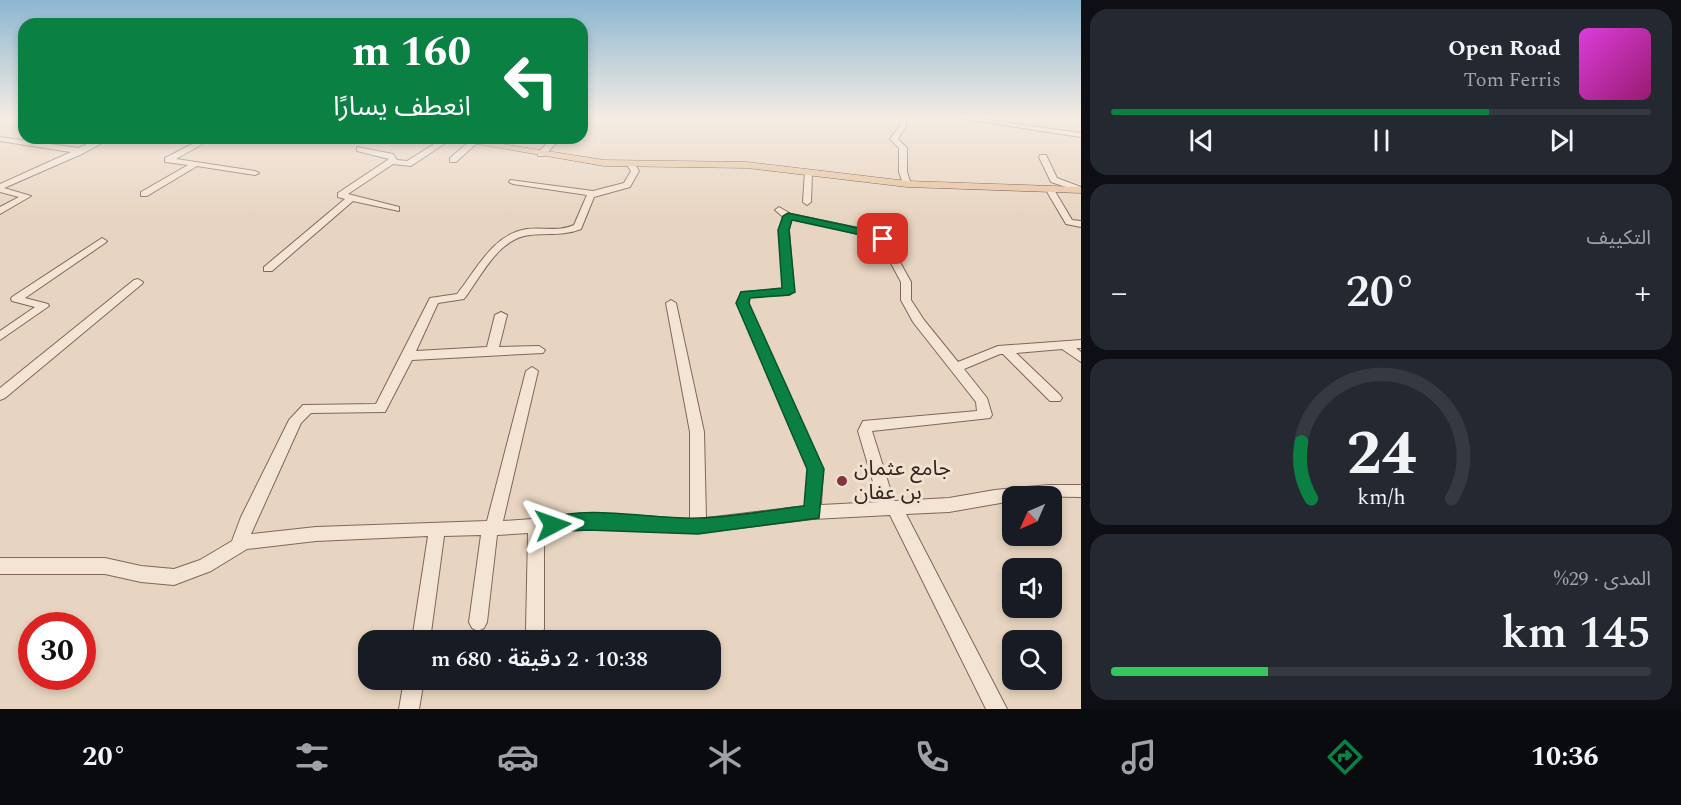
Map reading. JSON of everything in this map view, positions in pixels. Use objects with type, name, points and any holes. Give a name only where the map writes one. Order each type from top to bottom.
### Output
[{"type":"main road","points":[[523,151],[631,165],[728,164],[907,184],[1079,192]]},
{"type":"street","points":[[1,186],[81,151]]},
{"type":"street","points":[[185,151],[168,160],[255,173]]},
{"type":"street","points":[[369,151],[390,156],[391,161]]},
{"type":"street","points":[[396,209],[341,195],[391,161],[408,164],[428,151]]},
{"type":"street","points":[[453,160],[463,151]]},
{"type":"street","points":[[541,154],[544,151]]},
{"type":"street","points":[[903,151],[903,172],[907,184]]},
{"type":"street","points":[[1043,157],[1054,180],[1079,192]]},
{"type":"street","points":[[144,194],[196,164]]},
{"type":"street","points":[[513,182],[591,193],[627,185],[635,171],[631,165]]},
{"type":"street","points":[[807,202],[808,172]]},
{"type":"street","points":[[0,211],[27,196],[1,186]]},
{"type":"street","points":[[1050,190],[1069,222],[1081,224]]},
{"type":"street","points":[[238,546],[249,517],[296,420],[308,408],[380,409],[434,300],[460,297],[479,267],[516,233],[565,231],[578,227],[591,193]]},
{"type":"street","points":[[268,269],[351,198]]},
{"type":"street","points":[[813,512],[816,469],[742,303],[745,294],[789,292],[784,213],[873,234],[883,239],[906,282],[906,300],[982,401],[985,415],[868,425],[865,431],[892,508],[997,709]]},
{"type":"street","points":[[0,336],[44,306],[16,300],[19,297],[102,241]]},
{"type":"street","points":[[0,395],[138,282]]},
{"type":"street","points":[[671,303],[697,432],[698,526]]},
{"type":"street","points":[[492,350],[501,315]]},
{"type":"street","points":[[956,368],[1005,349],[1081,344]]},
{"type":"street","points":[[1064,345],[1081,358]]},
{"type":"street","points":[[1005,349],[1055,398]]},
{"type":"street","points":[[408,356],[492,350],[538,350]]},
{"type":"street","points":[[478,622],[491,528],[532,370]]},
{"type":"street","points":[[0,566],[105,566],[141,574],[174,577],[191,573],[244,542],[316,534],[588,522],[698,526],[813,512],[949,505],[995,496],[1049,491],[1081,491]]},
{"type":"street","points":[[535,629],[536,526]]},
{"type":"street","points":[[422,630],[437,529]]},
{"type":"street","points":[[409,709],[412,690]]},
{"type":"place","name":"جامع عثمان بن عفان","points":[[842,481]]},
{"type":"route","points":[[553,525],[588,522],[698,526],[813,512],[816,469],[742,303],[745,294],[789,292],[784,230],[788,216],[873,234],[883,239]]}]
